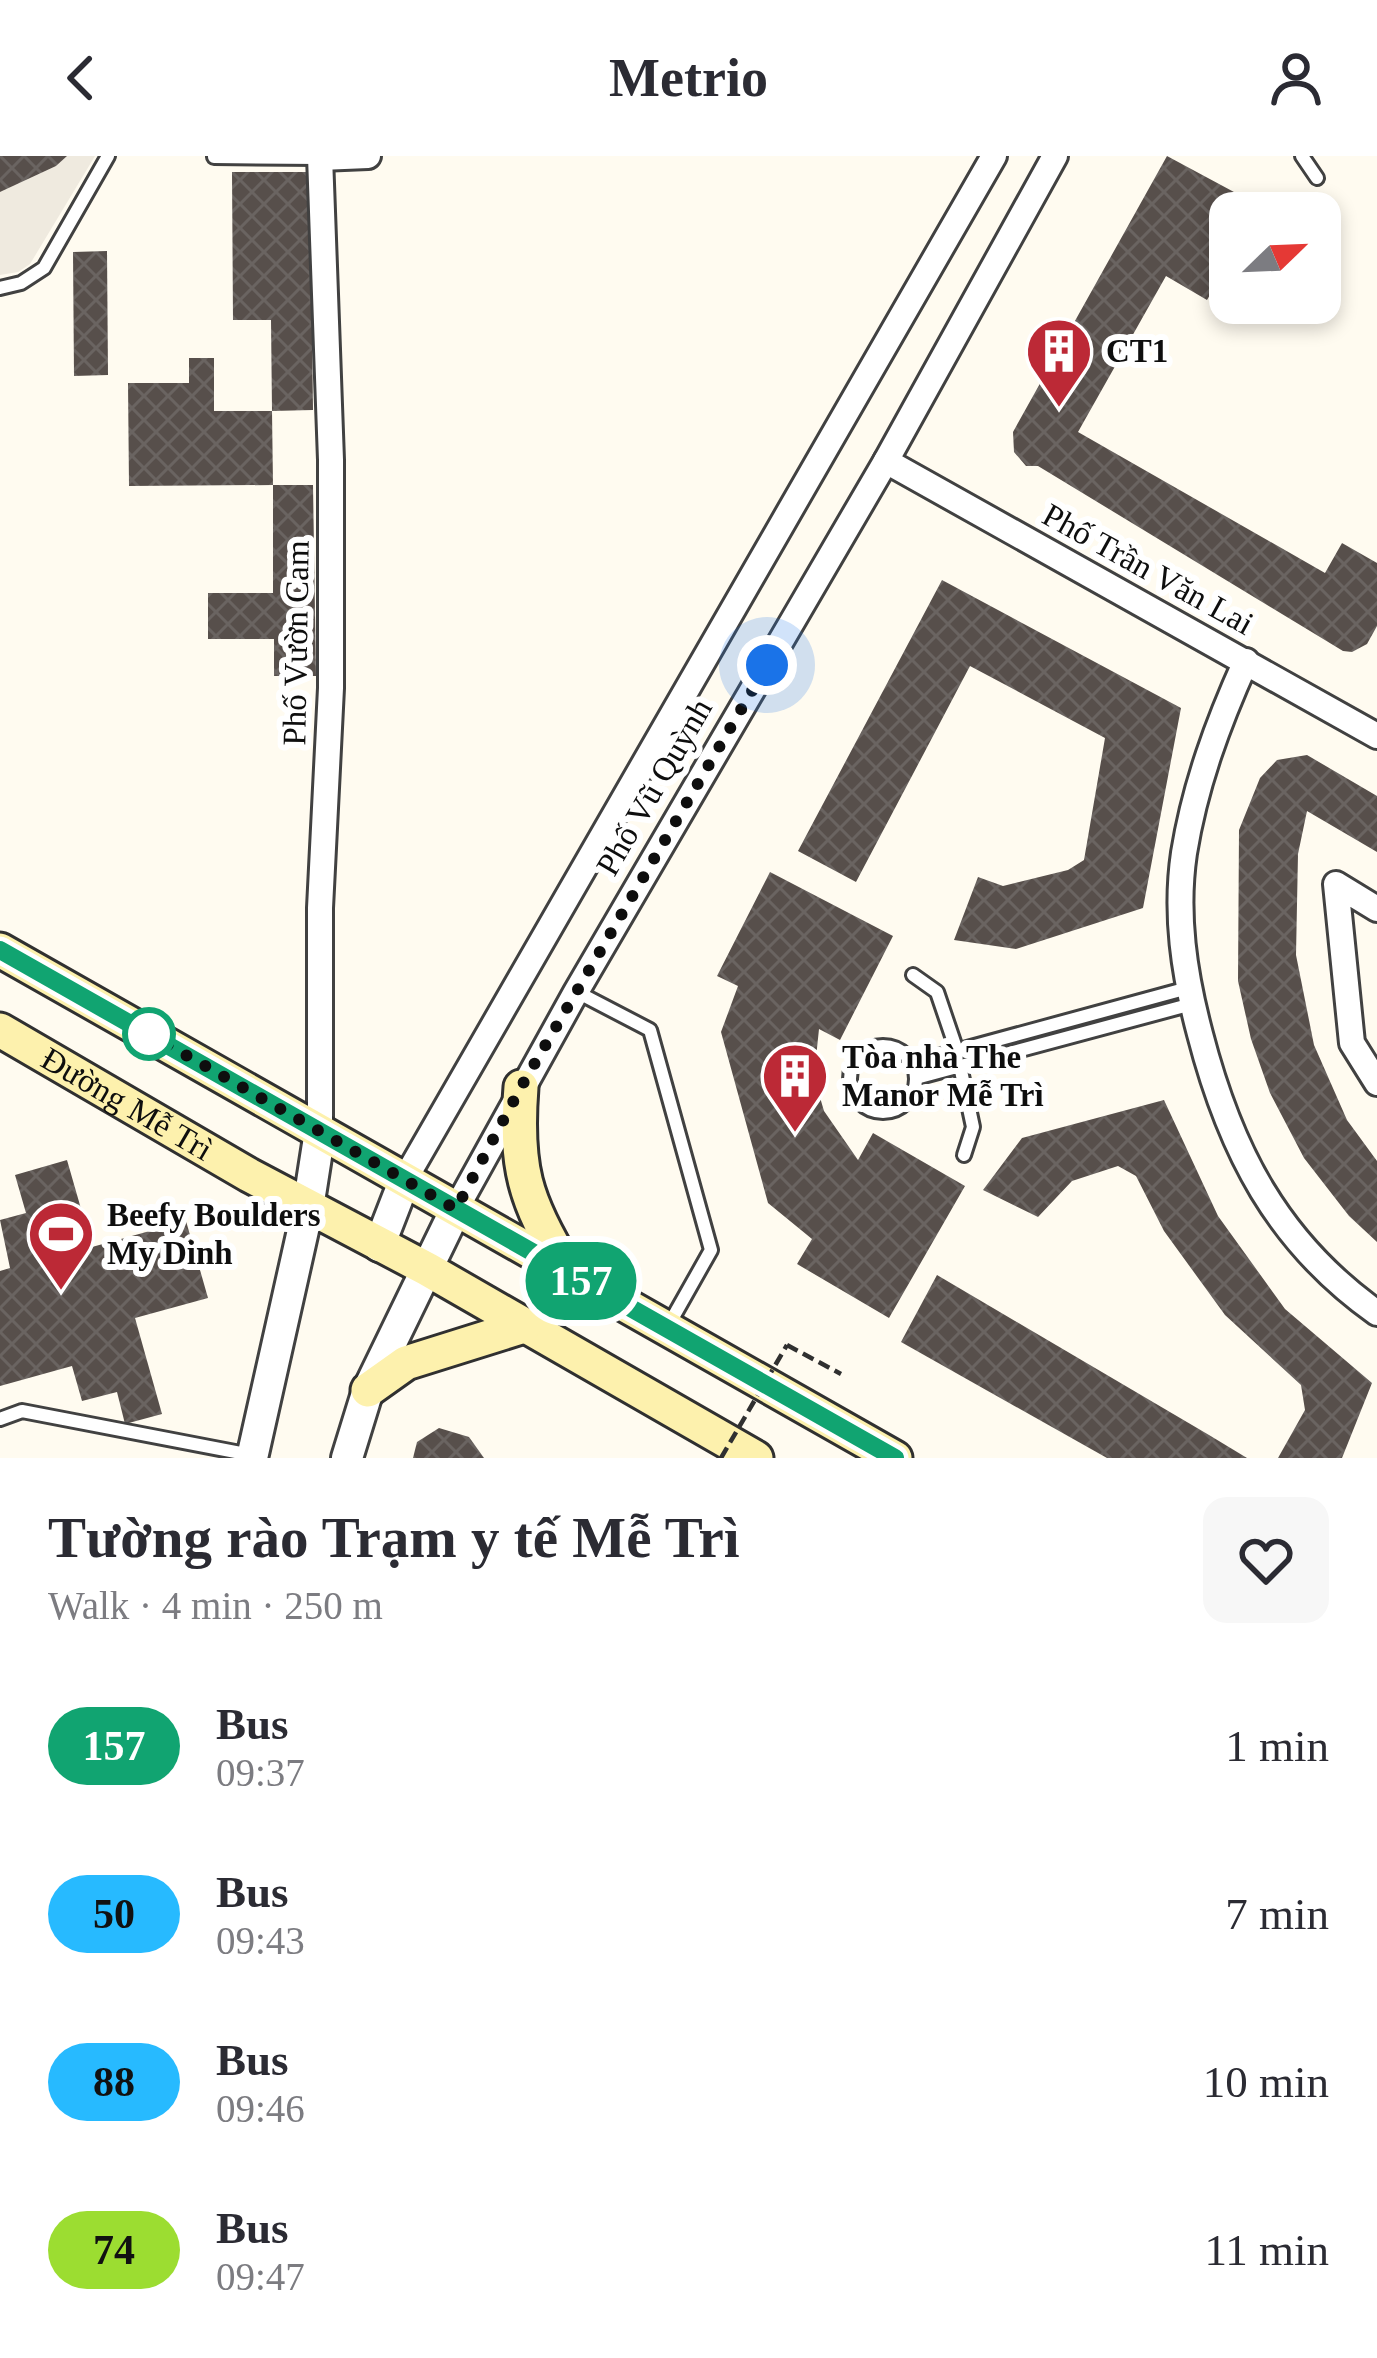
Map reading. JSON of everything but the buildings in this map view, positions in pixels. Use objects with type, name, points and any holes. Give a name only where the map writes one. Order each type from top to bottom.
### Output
[{"type":"main road","points":[[0,950],[895,1458]]},
{"type":"main road","name":"Đường Mễ Trì","points":[[0,1030],[756,1458]]},
{"type":"main road","points":[[521,1087],[518,1142],[523,1178],[539,1222],[570,1275]]},
{"type":"main road","points":[[368,1390],[406,1363],[524,1326]]},
{"type":"street","points":[[320,157],[368,156]]},
{"type":"street","name":"Phố Vũ Quỳnh","points":[[405,1180],[994,156]]},
{"type":"street","name":"Phố Vũ Quỳnh","points":[[347,1458],[368,1390],[521,1087],[886,461],[1055,156]]},
{"type":"street","name":"Phố Vườn Cam","points":[[320,157],[331,460],[331,688],[320,908],[320,1131]]},
{"type":"street","name":"Phố Trần Văn Lai","points":[[886,461],[1377,736]]},
{"type":"street","points":[[1246,661],[1203,768],[1184,856],[1180,910],[1190,996],[1218,1099],[1254,1180],[1321,1269],[1377,1313]]},
{"type":"street","points":[[1377,909],[1336,884],[1352,1043],[1377,1083]]},
{"type":"street","points":[[252,1456],[308,1208],[320,1131]]},
{"type":"street","points":[[379,1246],[405,1180]]},
{"type":"lane","points":[[0,289],[21,283],[44,268],[108,156]]},
{"type":"lane","points":[[1302,156],[1317,178]]},
{"type":"lane","points":[[214,158],[320,157]]},
{"type":"lane","points":[[914,976],[937,992],[957,1052]]},
{"type":"lane","points":[[576,992],[650,1030],[711,1250],[667,1328]]},
{"type":"lane","points":[[914,1071],[957,1052],[1190,996]]},
{"type":"lane","points":[[914,1071],[960,1066],[1190,996]]},
{"type":"lane","points":[[876,1046],[897,1049],[914,1071],[906,1103],[886,1112],[865,1107],[852,1089],[850,1078],[858,1058],[876,1046]]},
{"type":"lane","points":[[960,1066],[973,1127],[964,1155]]},
{"type":"lane","points":[[0,1419],[22,1412],[252,1456]]},
{"type":"path","points":[[721,1458],[787,1346],[841,1374]]},
{"type":"shaded area","points":[[67,156],[95,156],[30,264],[0,275],[0,192],[56,166]]},
{"type":"bus line","name":"157","points":[[0,950],[895,1458]]},
{"type":"place","name":"CT1","points":[[1059,410]]},
{"type":"place","name":"Tòa nhà The Manor Mễ Trì","points":[[795,1135]]},
{"type":"place","name":"Beefy Boulders My Dinh","points":[[61,1293]]},
{"type":"route","points":[[149,1034],[456,1209],[521,1087],[767,665]]}]
